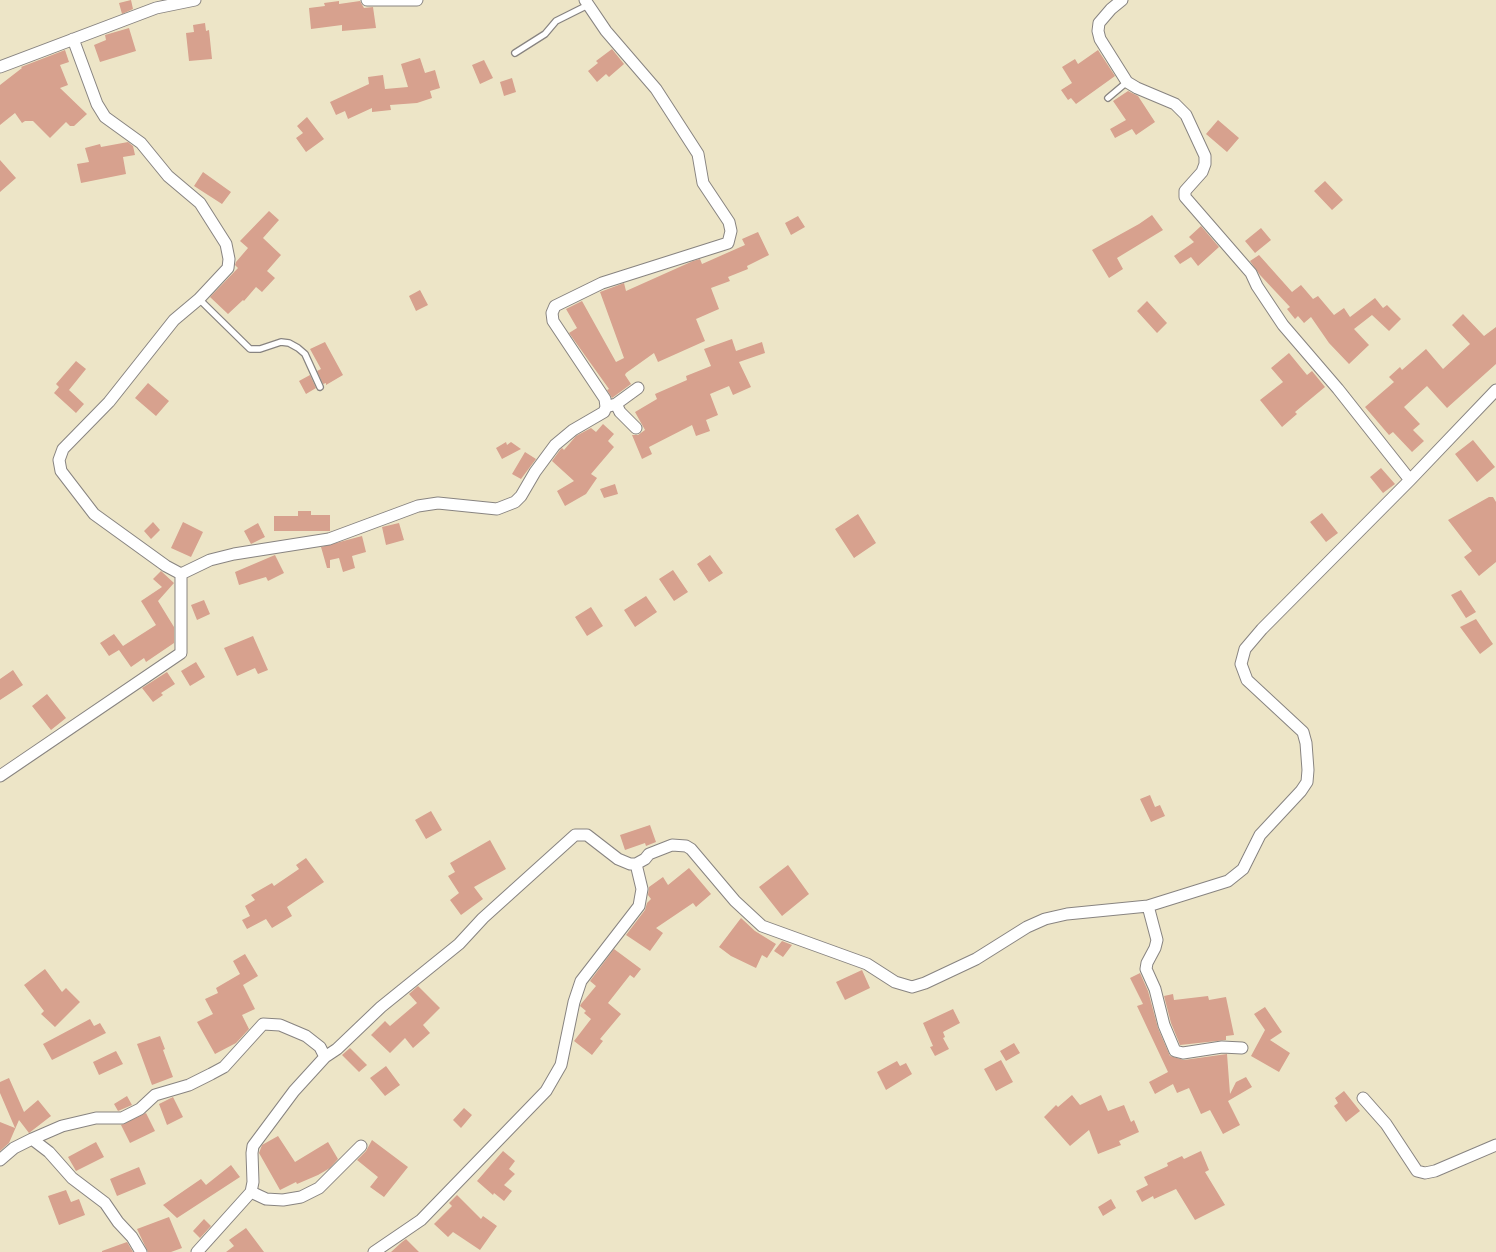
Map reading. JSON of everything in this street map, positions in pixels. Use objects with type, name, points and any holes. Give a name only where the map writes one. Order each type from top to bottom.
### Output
[{"type":"street","points":[[0,67],[156,8],[195,0]]},
{"type":"street","points":[[367,0],[417,0]]},
{"type":"street","points":[[1122,0],[1104,16],[1099,23],[1098,31],[1100,39],[1127,82],[1137,88],[1175,104],[1186,115],[1205,156],[1205,164],[1202,172],[1185,191],[1185,197],[1251,273],[1257,286],[1283,325],[1338,389],[1410,480]]},
{"type":"street","points":[[587,2],[606,31],[656,89],[698,154],[703,183],[728,222],[731,231],[728,243],[602,283],[553,309],[553,322],[605,399],[636,428]]},
{"type":"street","points":[[73,39],[97,104],[105,117],[141,143],[168,176],[200,203],[226,244],[229,259],[228,268],[199,299],[174,320],[110,402],[62,449],[59,460],[61,471],[94,514],[166,566],[181,574]]},
{"type":"street","points":[[181,574],[210,560],[234,554],[329,538],[418,506],[438,503],[497,509],[507,506],[515,502],[521,496],[535,472],[556,444],[573,430],[604,412],[611,405],[638,388]]},
{"type":"street","points":[[197,1252],[251,1192],[253,1182],[253,1146],[285,1102],[325,1057],[337,1049],[381,1007],[459,944],[483,918],[575,835],[587,835],[625,863],[636,864],[649,854],[672,845],[686,846],[691,849],[734,901],[762,926],[867,964],[895,982],[912,987],[925,983],[976,959],[1027,927],[1045,919],[1067,914],[1148,906],[1228,881],[1243,869],[1260,835],[1301,791],[1307,782],[1306,743],[1304,732],[1247,680],[1241,664],[1245,649],[1262,629],[1410,480],[1496,390]]},
{"type":"street","points":[[0,776],[182,653],[181,574]]},
{"type":"street","points":[[374,1252],[422,1220],[546,1091],[561,1065],[574,1002],[581,981],[640,906],[642,889],[636,864]]},
{"type":"street","points":[[1148,906],[1157,940],[1156,948],[1147,963],[1146,969],[1155,989],[1164,1025],[1175,1051],[1183,1053],[1222,1047],[1242,1048]]},
{"type":"street","points":[[0,1160],[14,1148],[62,1126],[96,1118],[122,1118],[140,1109],[155,1095],[189,1085],[211,1074],[224,1067],[263,1024],[280,1025],[306,1036],[320,1047],[325,1057]]},
{"type":"street","points":[[1363,1098],[1386,1124],[1417,1171],[1425,1173],[1435,1171],[1496,1145]]},
{"type":"street","points":[[32,1139],[49,1152],[72,1178],[105,1203],[118,1222],[132,1237],[140,1252]]},
{"type":"street","points":[[251,1192],[266,1199],[282,1200],[301,1197],[319,1188],[360,1146]]},
{"type":"lane","points":[[515,53],[545,34],[556,21],[587,2]]},
{"type":"lane","points":[[1108,98],[1127,82]]},
{"type":"lane","points":[[199,299],[250,349],[260,349],[281,342],[289,343],[298,348],[305,354],[320,387]]},
{"type":"building","points":[[131,0],[133,9],[122,14],[119,3]]},
{"type":"building","points":[[339,1],[339,4],[360,1],[364,8],[373,7],[376,28],[342,31],[342,25],[311,29],[309,8],[325,6],[324,3]]},
{"type":"building","points":[[205,23],[206,31],[209,30],[212,59],[189,61],[186,33],[194,32],[193,25]]},
{"type":"building","points":[[129,28],[136,51],[100,62],[94,45],[106,40],[105,35]]},
{"type":"building","points":[[612,49],[624,64],[609,77],[606,74],[597,82],[588,71],[598,63],[596,61]]},
{"type":"building","points":[[65,50],[69,62],[60,65],[68,85],[60,88],[87,114],[74,126],[70,126],[66,122],[50,138],[33,121],[25,121],[22,123],[15,113],[0,125],[0,85],[22,68],[21,67]]},
{"type":"building","points":[[1098,50],[1115,76],[1076,104],[1071,98],[1068,100],[1061,90],[1072,83],[1062,67],[1075,59],[1078,64]]},
{"type":"building","points":[[420,58],[425,73],[435,70],[440,88],[430,91],[432,98],[417,103],[390,105],[391,110],[372,112],[372,108],[348,119],[345,111],[336,115],[330,102],[369,84],[368,77],[383,75],[385,89],[408,87],[401,64]]},
{"type":"building","points":[[484,60],[493,78],[480,84],[472,65]]},
{"type":"building","points":[[512,78],[516,92],[504,96],[500,82]]},
{"type":"building","points":[[1128,91],[1138,96],[1155,122],[1136,135],[1132,129],[1115,138],[1110,129],[1126,120],[1113,101]]},
{"type":"building","points":[[307,117],[324,139],[306,152],[296,138],[303,133],[297,126]]},
{"type":"building","points":[[1218,120],[1239,138],[1227,152],[1206,134]]},
{"type":"building","points":[[128,142],[133,146],[135,155],[123,157],[126,174],[81,183],[77,164],[89,162],[85,148],[100,144],[101,147]]},
{"type":"building","points":[[0,160],[16,178],[0,192]]},
{"type":"building","points":[[203,172],[231,192],[222,204],[194,186]]},
{"type":"building","points":[[1325,181],[1343,200],[1332,210],[1314,191]]},
{"type":"building","points":[[269,211],[279,220],[263,238],[281,255],[267,271],[275,278],[262,292],[256,287],[244,301],[243,300],[228,314],[210,297],[238,268],[235,265],[236,262],[248,248],[240,241]]},
{"type":"building","points":[[1152,215],[1163,230],[1117,258],[1123,269],[1109,278],[1092,250],[1139,224]]},
{"type":"building","points":[[798,216],[805,227],[791,235],[785,223]]},
{"type":"building","points":[[1201,226],[1219,247],[1198,266],[1191,257],[1180,264],[1174,256],[1194,242],[1189,237]]},
{"type":"building","points":[[1261,228],[1271,240],[1255,253],[1245,241]]},
{"type":"building","points":[[758,232],[769,255],[747,266],[748,269],[728,277],[730,281],[711,288],[719,309],[696,319],[705,341],[658,362],[654,353],[626,373],[625,375],[631,384],[612,398],[607,390],[609,389],[569,333],[577,328],[566,309],[582,301],[616,362],[624,358],[600,292],[624,283],[626,291],[693,261],[700,259],[702,264],[745,245],[742,239]]},
{"type":"building","points":[[1259,255],[1292,292],[1301,285],[1313,299],[1318,296],[1334,315],[1344,308],[1350,317],[1375,298],[1383,308],[1387,305],[1401,319],[1389,331],[1372,315],[1354,329],[1369,345],[1349,364],[1329,343],[1311,317],[1304,323],[1298,316],[1295,319],[1287,309],[1290,307],[1260,275],[1250,261]]},
{"type":"building","points":[[420,290],[428,305],[416,311],[409,296]]},
{"type":"building","points":[[1147,301],[1167,323],[1157,333],[1137,311]]},
{"type":"building","points":[[1463,314],[1484,336],[1496,327],[1496,364],[1447,408],[1427,386],[1404,407],[1420,424],[1413,430],[1424,441],[1412,452],[1393,432],[1389,435],[1365,407],[1394,382],[1389,377],[1400,367],[1402,370],[1426,349],[1443,369],[1470,344],[1452,325]]},
{"type":"building","points":[[732,339],[736,351],[762,342],[765,353],[739,362],[751,387],[733,395],[729,386],[710,394],[718,415],[706,420],[710,431],[696,436],[692,425],[649,447],[652,454],[642,459],[632,435],[638,435],[645,430],[635,412],[657,399],[655,394],[687,380],[686,376],[711,366],[704,349]]},
{"type":"building","points":[[325,342],[343,375],[326,385],[326,383],[323,384],[317,371],[321,369],[310,349]]},
{"type":"building","points":[[1289,353],[1307,375],[1312,371],[1325,387],[1295,412],[1297,414],[1282,427],[1260,400],[1283,382],[1271,368]]},
{"type":"building","points":[[76,361],[86,369],[69,390],[84,404],[76,413],[54,393],[59,387],[56,384]]},
{"type":"building","points":[[310,375],[316,388],[306,394],[299,381]]},
{"type":"building","points":[[148,383],[169,401],[156,416],[135,398]]},
{"type":"building","points":[[603,424],[614,434],[608,441],[614,447],[591,474],[597,478],[586,494],[565,506],[557,491],[574,481],[552,461],[560,450],[562,448],[564,450],[576,436],[591,428],[596,432]]},
{"type":"building","points":[[1473,440],[1495,467],[1477,482],[1455,454]]},
{"type":"building","points":[[506,442],[507,445],[511,442],[521,449],[502,459],[496,448]]},
{"type":"building","points":[[525,452],[536,459],[521,479],[512,474]]},
{"type":"building","points":[[1381,468],[1395,484],[1383,493],[1370,477]]},
{"type":"building","points":[[615,484],[618,494],[604,498],[600,489]]},
{"type":"building","points":[[1489,497],[1493,497],[1496,502],[1496,562],[1479,576],[1464,557],[1472,551],[1448,520]]},
{"type":"building","points":[[298,511],[311,511],[311,515],[330,515],[330,531],[274,531],[274,516],[298,516]]},
{"type":"building","points":[[1322,513],[1338,533],[1326,542],[1310,522]]},
{"type":"building","points":[[858,514],[876,543],[854,558],[835,529]]},
{"type":"building","points":[[153,522],[160,530],[151,539],[144,531]]},
{"type":"building","points":[[183,522],[203,532],[191,557],[171,548]]},
{"type":"building","points":[[258,523],[265,537],[251,544],[244,531]]},
{"type":"building","points":[[399,523],[404,540],[386,545],[382,527]]},
{"type":"building","points":[[362,536],[366,552],[352,556],[355,568],[343,572],[339,558],[330,560],[330,568],[327,568],[321,547]]},
{"type":"building","points":[[275,555],[284,573],[268,581],[266,577],[239,585],[235,572]]},
{"type":"building","points":[[710,555],[723,573],[709,582],[697,564]]},
{"type":"building","points":[[673,570],[688,592],[674,601],[659,579]]},
{"type":"building","points":[[161,571],[174,583],[158,601],[174,627],[174,643],[146,662],[144,658],[131,667],[119,650],[109,656],[100,643],[114,634],[123,646],[156,625],[141,601],[162,587],[153,579]]},
{"type":"building","points":[[1461,590],[1476,612],[1466,618],[1451,595]]},
{"type":"building","points":[[646,596],[657,612],[635,627],[624,610]]},
{"type":"building","points":[[204,600],[210,614],[197,620],[191,605]]},
{"type":"building","points":[[591,607],[603,626],[587,636],[575,617]]},
{"type":"building","points":[[1476,619],[1493,644],[1480,654],[1460,627]]},
{"type":"building","points":[[253,636],[268,670],[258,674],[255,668],[237,676],[224,648]]},
{"type":"building","points":[[196,662],[205,677],[190,686],[181,671]]},
{"type":"building","points":[[13,670],[23,685],[0,700],[0,679]]},
{"type":"building","points":[[167,672],[175,684],[161,693],[163,695],[153,702],[142,688]]},
{"type":"building","points":[[47,694],[66,718],[51,730],[32,706]]},
{"type":"building","points":[[1150,795],[1155,807],[1160,805],[1165,816],[1151,822],[1140,799]]},
{"type":"building","points":[[431,811],[442,830],[426,839],[415,820]]},
{"type":"building","points":[[650,825],[656,842],[646,846],[645,843],[625,850],[620,835]]},
{"type":"building","points":[[490,840],[506,869],[474,887],[483,899],[461,915],[450,900],[459,893],[448,876],[455,872],[450,863]]},
{"type":"building","points":[[306,858],[324,882],[287,907],[292,916],[272,928],[266,919],[247,929],[242,920],[250,916],[245,906],[255,900],[251,895],[272,883],[274,886],[299,869],[296,865]]},
{"type":"building","points":[[788,865],[809,894],[782,916],[759,887]]},
{"type":"building","points":[[689,868],[711,894],[696,907],[693,903],[656,928],[663,933],[650,951],[626,935],[645,910],[647,903],[651,899],[648,895],[649,887],[663,877],[668,885]]},
{"type":"building","points":[[741,918],[755,931],[776,944],[767,958],[762,955],[756,968],[731,956],[719,947]]},
{"type":"building","points":[[782,941],[792,945],[783,957],[774,951]]},
{"type":"building","points":[[614,949],[641,969],[634,978],[630,975],[608,1003],[621,1014],[600,1039],[603,1041],[592,1055],[574,1041],[591,1019],[584,1013],[586,1011],[580,1006],[596,986],[590,981]]},
{"type":"building","points":[[245,954],[258,976],[243,985],[255,1009],[242,1015],[249,1029],[236,1043],[215,1054],[197,1022],[213,1014],[205,999],[218,993],[216,988],[240,974],[233,961]]},
{"type":"building","points":[[45,969],[62,992],[66,988],[80,1002],[55,1027],[41,1014],[44,1011],[24,985]]},
{"type":"building","points":[[862,970],[870,988],[845,1000],[836,982]]},
{"type":"building","points":[[1140,973],[1148,991],[1158,1028],[1170,1056],[1184,1060],[1227,1054],[1230,1094],[1236,1082],[1246,1077],[1252,1087],[1228,1101],[1240,1125],[1223,1134],[1210,1110],[1201,1114],[1189,1088],[1177,1093],[1173,1084],[1155,1094],[1149,1082],[1168,1072],[1137,1006],[1143,1004],[1130,978]]},
{"type":"building","points":[[418,986],[440,1008],[423,1025],[430,1033],[413,1048],[405,1038],[390,1053],[371,1035],[385,1021],[390,1026],[417,1003],[409,994]]},
{"type":"building","points":[[1173,994],[1174,1000],[1208,996],[1209,1000],[1226,997],[1234,1035],[1226,1036],[1226,1040],[1180,1045],[1171,1023],[1164,996]]},
{"type":"building","points":[[1265,1007],[1282,1032],[1270,1040],[1290,1053],[1279,1072],[1251,1056],[1265,1030],[1254,1014]]},
{"type":"building","points":[[953,1009],[960,1023],[943,1032],[945,1037],[943,1038],[949,1049],[935,1056],[930,1047],[933,1046],[923,1023]]},
{"type":"building","points":[[90,1019],[94,1026],[100,1023],[106,1033],[52,1060],[43,1044]]},
{"type":"building","points":[[160,1036],[165,1049],[163,1050],[173,1077],[152,1085],[137,1044]]},
{"type":"building","points":[[1014,1043],[1020,1053],[1006,1061],[1000,1051]]},
{"type":"building","points":[[350,1048],[367,1065],[359,1072],[342,1055]]},
{"type":"building","points":[[116,1051],[123,1064],[99,1075],[93,1062]]},
{"type":"building","points":[[1001,1060],[1013,1082],[996,1091],[984,1069]]},
{"type":"building","points":[[897,1061],[900,1066],[906,1063],[912,1074],[886,1090],[877,1072]]},
{"type":"building","points":[[386,1066],[400,1085],[385,1096],[370,1078]]},
{"type":"building","points":[[9,1078],[24,1112],[38,1100],[51,1116],[29,1133],[19,1120],[9,1143],[0,1151],[0,1122],[15,1128],[0,1093],[0,1082]]},
{"type":"building","points":[[1344,1091],[1360,1111],[1346,1122],[1334,1106],[1338,1103],[1335,1098]]},
{"type":"building","points":[[1072,1095],[1080,1105],[1101,1095],[1108,1111],[1124,1105],[1131,1122],[1134,1120],[1139,1132],[1119,1141],[1121,1145],[1098,1154],[1089,1130],[1070,1146],[1044,1117],[1056,1105],[1058,1107]]},
{"type":"building","points":[[127,1096],[132,1105],[118,1111],[114,1104]]},
{"type":"building","points":[[173,1097],[183,1117],[167,1125],[159,1104]]},
{"type":"building","points":[[464,1108],[472,1115],[461,1128],[453,1120]]},
{"type":"building","points":[[146,1113],[155,1131],[130,1143],[121,1125]]},
{"type":"building","points":[[278,1136],[295,1162],[328,1142],[338,1159],[330,1168],[318,1175],[297,1184],[296,1182],[280,1190],[259,1153],[262,1145]]},
{"type":"building","points":[[372,1140],[408,1167],[384,1197],[370,1187],[378,1177],[357,1160],[366,1151]]},
{"type":"building","points":[[96,1142],[104,1157],[76,1171],[68,1157]]},
{"type":"building","points":[[503,1151],[515,1161],[509,1169],[515,1174],[504,1185],[512,1191],[504,1201],[494,1193],[493,1195],[477,1181]]},
{"type":"building","points":[[1201,1151],[1209,1170],[1205,1172],[1225,1205],[1195,1220],[1176,1189],[1154,1199],[1153,1196],[1142,1202],[1136,1191],[1148,1185],[1144,1177],[1168,1166],[1167,1163],[1182,1156],[1184,1159]]},
{"type":"building","points":[[231,1165],[240,1177],[177,1218],[163,1205],[201,1179],[206,1185]]},
{"type":"building","points":[[139,1167],[146,1184],[117,1196],[110,1179]]},
{"type":"building","points":[[66,1190],[71,1202],[79,1199],[85,1215],[59,1225],[48,1196]]},
{"type":"building","points":[[457,1195],[481,1219],[483,1216],[497,1226],[480,1250],[453,1232],[448,1237],[434,1224],[452,1206],[449,1203]]},
{"type":"building","points":[[1111,1199],[1116,1208],[1103,1216],[1098,1207]]},
{"type":"building","points":[[169,1217],[182,1248],[171,1252],[148,1252],[137,1229]]},
{"type":"building","points":[[204,1219],[211,1226],[200,1238],[193,1231]]},
{"type":"building","points":[[246,1228],[264,1252],[226,1252],[234,1246],[229,1240]]},
{"type":"building","points":[[406,1239],[419,1252],[391,1252],[402,1242]]},
{"type":"building","points":[[127,1242],[133,1252],[102,1252],[102,1251]]}]
